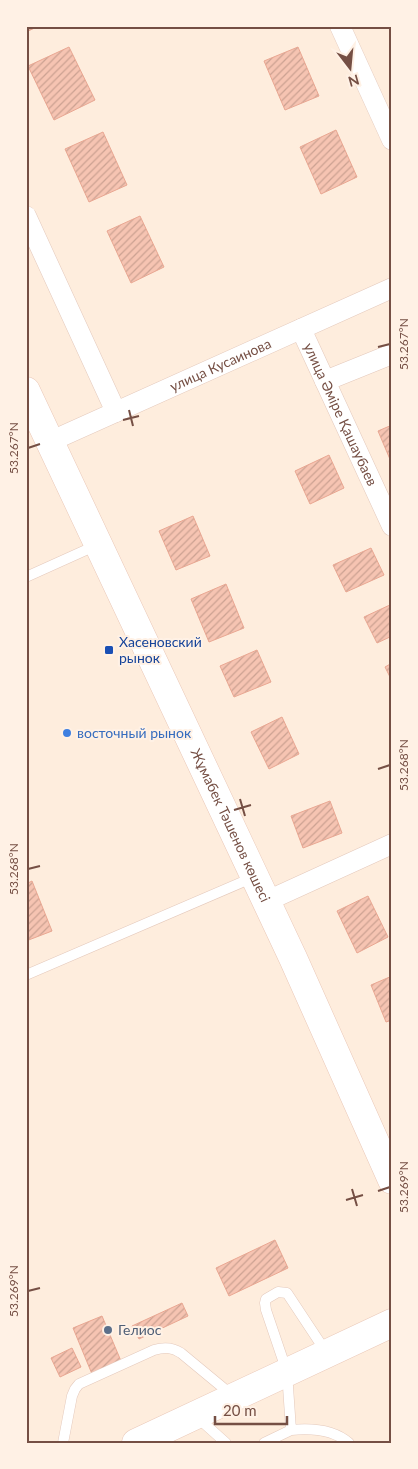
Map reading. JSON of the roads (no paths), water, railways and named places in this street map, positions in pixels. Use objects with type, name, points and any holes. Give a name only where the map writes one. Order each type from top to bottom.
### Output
[{"type":"main road","name":"Жұмабек Тәшенов көшесі","points":[[26,391],[255,876],[392,1180]]},
{"type":"main road","points":[[136,1443],[392,1323]]},
{"type":"street","points":[[340,26],[392,140]]},
{"type":"street","points":[[26,216],[116,412]]},
{"type":"street","name":"улица Кусаинова","points":[[49,442],[392,288]]},
{"type":"street","name":"улица Әміре Қашаубаев","points":[[301,329],[392,526]]},
{"type":"street","points":[[325,381],[392,354]]},
{"type":"street","points":[[266,901],[392,844]]},
{"type":"lane","points":[[26,577],[98,544]]},
{"type":"lane","points":[[26,975],[255,876]]},
{"type":"lane","points":[[291,1430],[287,1372],[265,1306],[266,1299],[273,1294],[282,1292],[290,1296],[327,1353]]},
{"type":"lane","points":[[63,1443],[72,1396],[79,1384],[154,1350],[162,1348],[175,1349],[234,1397]]},
{"type":"lane","points":[[195,1415],[226,1443]]},
{"type":"lane","points":[[264,1443],[291,1430],[311,1429],[321,1430],[338,1436],[349,1443]]},
{"type":"place","name":"Хасеновский рынок","points":[[109,650]]},
{"type":"place","name":"восточный рынок","points":[[67,733]]},
{"type":"place","name":"Гелиос","points":[[108,1330]]}]
